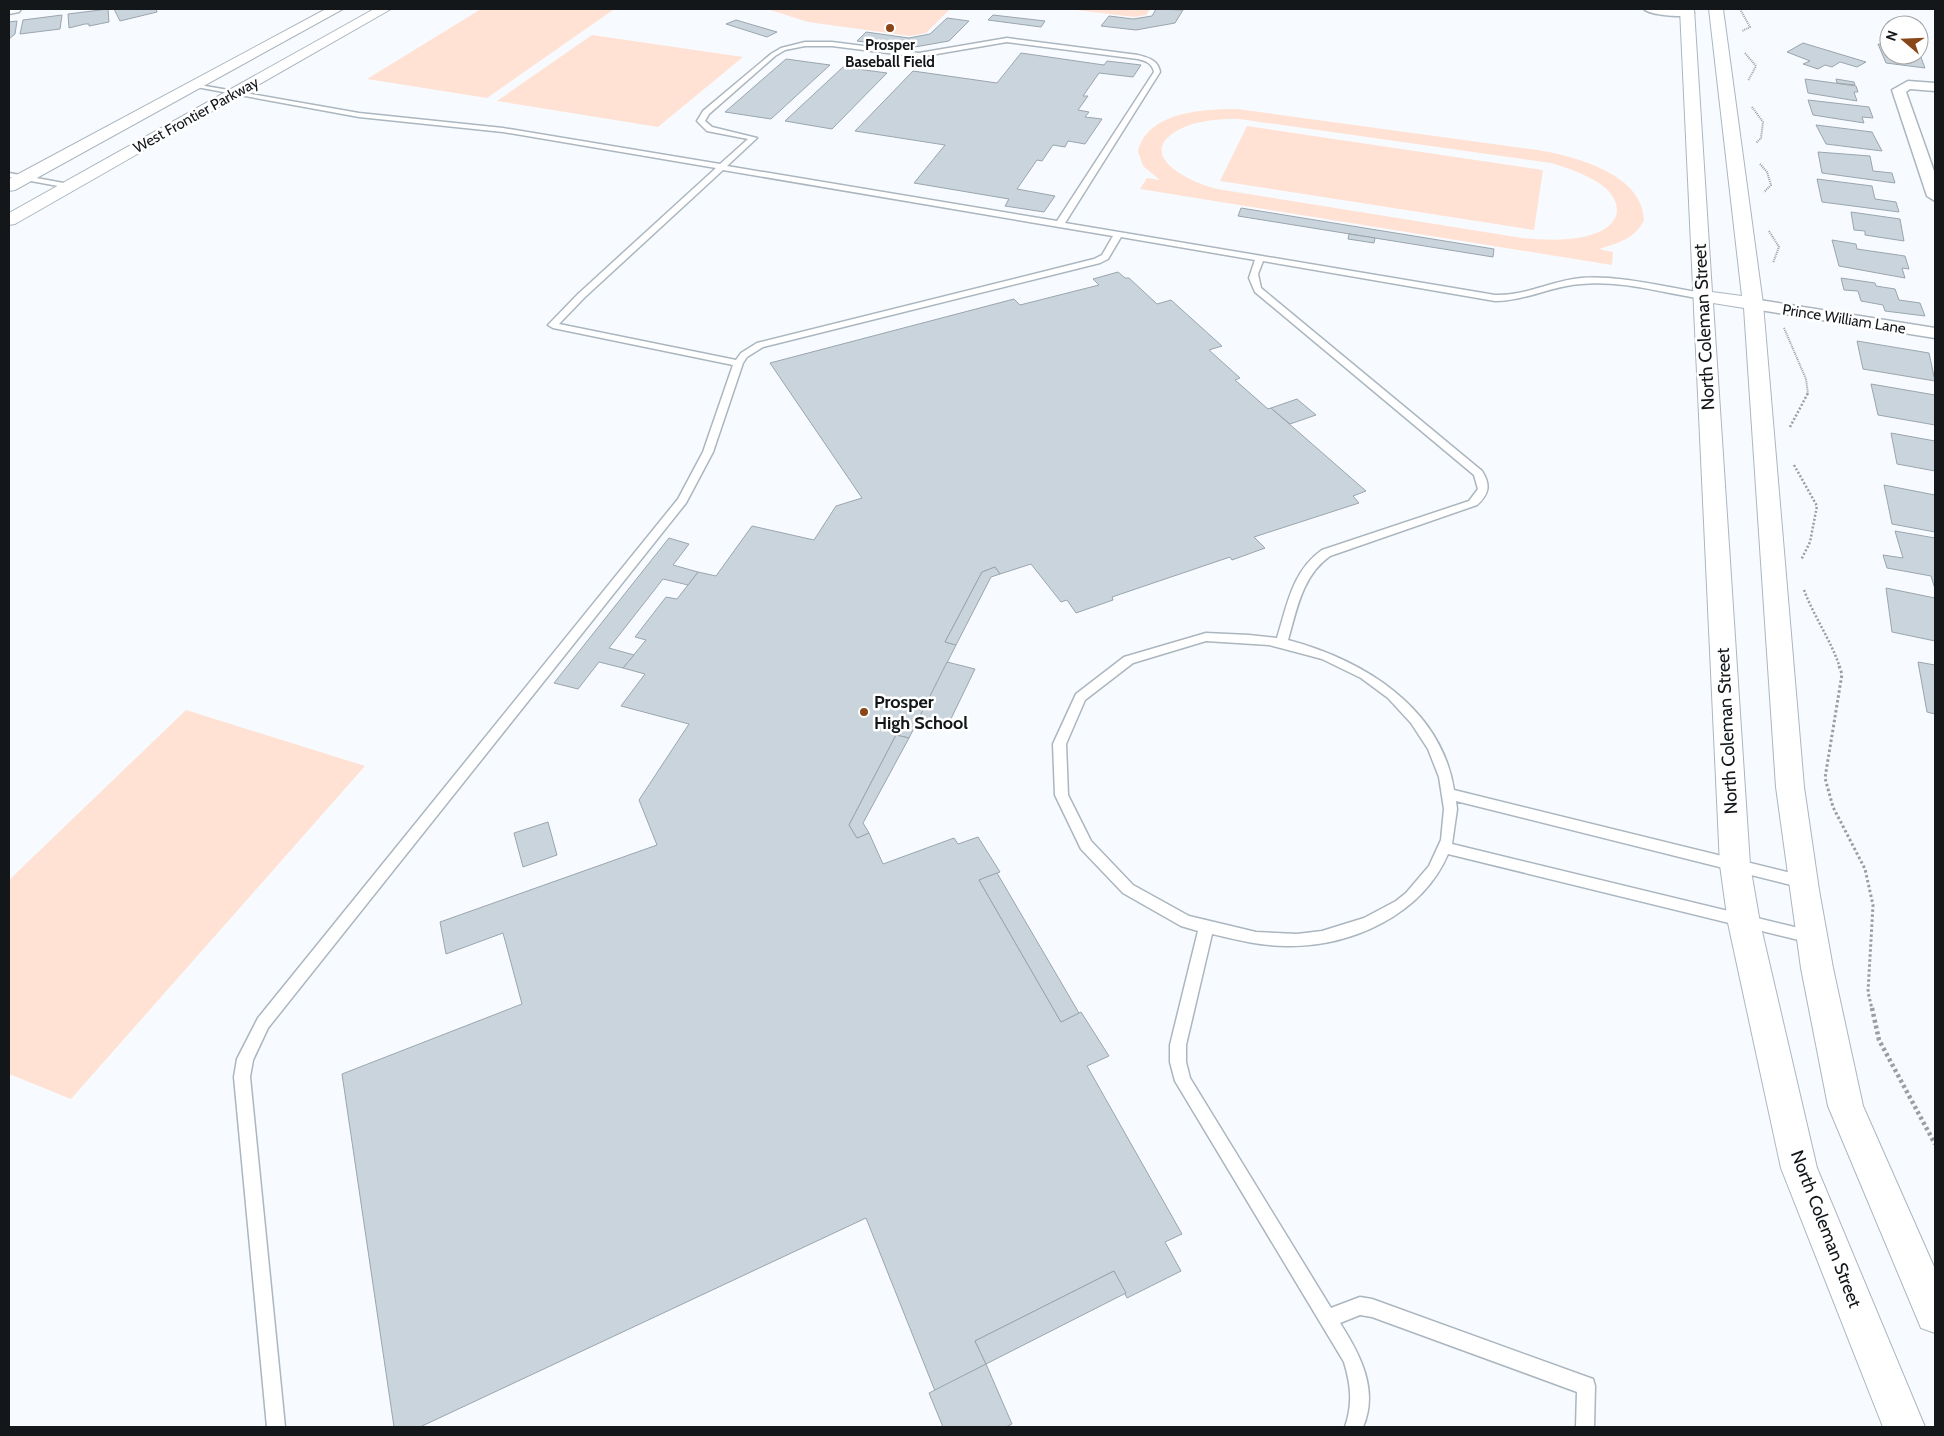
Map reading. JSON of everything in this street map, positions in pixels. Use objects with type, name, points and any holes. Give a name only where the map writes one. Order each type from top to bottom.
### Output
[{"type":"street","points":[[9,10],[15,9]]},
{"type":"street","name":"West Frontier Parkway","points":[[9,186],[16,176],[194,86],[336,9]]},
{"type":"street","name":"West Frontier Parkway","points":[[9,220],[384,9]]},
{"type":"street","points":[[1650,9],[1725,11],[1753,304],[1790,787],[1812,938],[1846,1106],[1935,1314]]},
{"type":"street","name":"North Coleman Street","points":[[1687,11],[1735,865],[1744,923],[1799,1168],[1904,1427]]},
{"type":"street","points":[[1935,87],[1908,85],[1899,90],[1935,196]]},
{"type":"street","points":[[1702,296],[1753,304]]},
{"type":"street","name":"Prince William Lane","points":[[1753,304],[1935,333]]},
{"type":"lane","points":[[738,363],[553,325],[581,296],[753,138],[710,129],[702,124],[702,117],[773,54],[797,45],[832,44],[919,55],[1007,40],[1138,57],[1152,61],[1156,66],[1157,72],[1059,225]]},
{"type":"lane","points":[[194,86],[359,115],[480,127],[1495,298],[1518,298],[1574,282],[1589,281],[1702,296]]},
{"type":"lane","points":[[16,176],[69,186]]},
{"type":"lane","points":[[276,1427],[242,1077],[244,1059],[263,1023],[682,501],[694,484],[713,439],[738,363],[750,349],[1096,261],[1105,257],[1118,235]]},
{"type":"lane","points":[[1260,259],[1253,276],[1253,283],[1258,290],[1478,473],[1484,482],[1484,490],[1480,498],[1473,503],[1334,550],[1314,559],[1302,580],[1282,642]]},
{"type":"lane","points":[[1206,637],[1244,637],[1282,642],[1339,662],[1367,677],[1392,696],[1414,717],[1431,741],[1444,767],[1450,794],[1451,822],[1444,848],[1432,874],[1411,897],[1384,915],[1352,929],[1317,938],[1278,940],[1238,936],[1206,928],[1163,911],[1131,891],[1095,859],[1077,833],[1061,798],[1057,767],[1060,738],[1072,711],[1089,687],[1112,668],[1144,651],[1172,642],[1206,637]]},
{"type":"lane","points":[[1450,794],[1803,882]]},
{"type":"lane","points":[[1444,848],[1744,923],[1812,938]]},
{"type":"lane","points":[[1206,928],[1178,1045],[1178,1062],[1183,1081],[1343,1341],[1357,1374],[1361,1390],[1354,1427]]},
{"type":"lane","points":[[1329,1318],[1360,1306],[1372,1308],[1586,1386],[1585,1427]]},
{"type":"path","points":[[1725,11],[1750,27],[1739,33]]},
{"type":"path","points":[[1742,48],[1756,66],[1746,84]]},
{"type":"path","points":[[1748,101],[1763,122],[1761,138],[1754,144]]},
{"type":"path","points":[[1758,162],[1767,172],[1771,185],[1759,198]]},
{"type":"path","points":[[1765,223],[1779,247],[1779,253],[1770,269],[1772,289],[1779,308],[1786,341],[1805,376],[1808,393],[1787,434]]},
{"type":"path","points":[[1791,459],[1818,506],[1810,542],[1801,559],[1801,566]]},
{"type":"path","points":[[1804,589],[1810,607],[1833,647],[1842,674],[1825,778],[1833,807],[1865,870],[1873,904],[1868,992],[1879,1040],[1935,1144]]},
{"type":"shaded area","points":[[481,9],[613,10],[487,98],[367,79]]},
{"type":"shaded area","name":"Prosper Baseball Field","points":[[767,9],[950,9],[926,33],[910,36],[808,22]]},
{"type":"shaded area","points":[[1068,9],[1150,9],[1146,15],[1134,17]]},
{"type":"shaded area","points":[[592,35],[743,57],[658,127],[497,101]]},
{"type":"shaded area","points":[[1238,109],[1564,155],[1601,168],[1618,178],[1631,189],[1640,203],[1644,220],[1631,236],[1599,249],[1613,252],[1612,265],[1140,189],[1147,178],[1160,180],[1143,166],[1138,151],[1144,138],[1153,128],[1165,120],[1179,115],[1210,110]],"holes":[[[1224,119],[1239,119],[1551,163],[1581,173],[1610,192],[1615,200],[1617,214],[1609,226],[1599,232],[1571,239],[1522,238],[1217,189],[1182,175],[1164,159],[1162,149],[1166,140],[1178,130],[1192,124]]]},
{"type":"shaded area","points":[[1247,126],[1543,170],[1534,230],[1220,181]]},
{"type":"shaded area","points":[[186,710],[365,766],[71,1099],[9,1074],[9,880]]},
{"type":"building","points":[[108,9],[109,22],[89,26],[89,24],[85,24],[69,28],[68,14]]},
{"type":"building","points":[[114,9],[156,9],[157,12],[120,21]]},
{"type":"building","points":[[1156,9],[1183,10],[1175,23],[1136,30],[1101,26],[1109,16],[1133,19],[1152,16]]},
{"type":"building","points":[[62,15],[60,29],[20,34],[23,20]]},
{"type":"building","points":[[993,15],[1045,21],[1041,27],[988,20]]},
{"type":"building","points":[[947,18],[969,21],[949,41],[909,48],[857,41],[866,32],[909,38],[930,34]]},
{"type":"building","points":[[736,20],[777,32],[767,37],[726,24]]},
{"type":"building","points":[[17,21],[15,34],[9,39],[9,22]]},
{"type":"building","points":[[1803,43],[1866,62],[1857,67],[1840,62],[1832,67],[1825,65],[1818,69],[1803,64],[1810,61],[1787,52]]},
{"type":"building","points":[[1021,53],[1104,65],[1107,61],[1141,65],[1133,77],[1099,73],[1083,96],[1088,96],[1078,110],[1089,112],[1085,117],[1102,119],[1085,144],[1068,141],[1065,147],[1053,145],[1042,161],[1037,160],[1017,189],[1055,196],[1044,212],[1005,206],[1009,199],[914,183],[945,145],[855,131],[913,71],[997,83]]},
{"type":"building","points":[[786,59],[830,65],[771,119],[725,112]]},
{"type":"building","points":[[1902,65],[1924,65],[1925,68]]},
{"type":"building","points":[[843,67],[887,73],[832,129],[785,121]]},
{"type":"building","points":[[1805,79],[1856,86],[1858,92],[1854,92],[1857,101],[1808,93]]},
{"type":"building","points":[[1836,79],[1854,82],[1855,85],[1837,83]]},
{"type":"building","points":[[1808,100],[1869,107],[1873,118],[1862,117],[1864,123],[1813,115]]},
{"type":"building","points":[[1816,125],[1872,132],[1882,151],[1826,144]]},
{"type":"building","points":[[1818,152],[1870,156],[1873,171],[1892,173],[1895,183],[1822,173]]},
{"type":"building","points":[[1817,179],[1872,186],[1875,199],[1896,202],[1899,212],[1822,202]]},
{"type":"building","points":[[1241,208],[1494,249],[1493,257],[1238,216]]},
{"type":"building","points":[[1851,212],[1900,219],[1904,241],[1865,235],[1865,231],[1854,230]]},
{"type":"building","points":[[1349,234],[1375,238],[1374,243],[1348,239]]},
{"type":"building","points":[[1832,240],[1856,244],[1857,249],[1905,256],[1909,269],[1902,268],[1905,278],[1839,266]]},
{"type":"building","points":[[1118,272],[1125,278],[1129,278],[1157,304],[1171,300],[1222,346],[1209,350],[1240,378],[1235,380],[1268,409],[1271,408],[1366,491],[1353,496],[1359,503],[1254,537],[1265,548],[1232,560],[1230,557],[1112,597],[1113,600],[1076,613],[1067,600],[1061,602],[1031,564],[1000,574],[995,567],[982,572],[945,642],[956,645],[909,738],[896,735],[849,825],[857,838],[869,833],[883,864],[954,838],[958,844],[978,837],[1000,872],[979,880],[1061,1022],[1081,1012],[1109,1056],[1087,1066],[1182,1234],[1165,1242],[1181,1271],[1127,1298],[1114,1271],[975,1341],[986,1364],[935,1391],[866,1218],[420,1427],[394,1427],[342,1074],[522,1004],[503,933],[446,954],[440,922],[657,845],[639,800],[689,724],[621,706],[645,674],[623,668],[646,640],[635,637],[666,597],[677,599],[698,572],[716,576],[752,526],[814,540],[836,506],[862,498],[770,363],[1014,299],[1020,305],[1099,285],[1093,279]]},
{"type":"building","points":[[1841,278],[1875,283],[1876,286],[1895,289],[1899,300],[1920,303],[1925,316],[1885,311],[1883,305],[1861,301],[1858,291],[1844,290]]},
{"type":"building","points":[[1857,341],[1929,353],[1935,381],[1863,369]]},
{"type":"building","points":[[1871,384],[1935,395],[1935,425],[1878,415]]},
{"type":"building","points":[[1297,399],[1316,415],[1290,424],[1271,408]]},
{"type":"building","points":[[1891,433],[1935,441],[1935,471],[1897,464]]},
{"type":"building","points":[[1884,485],[1935,495],[1935,532],[1892,524]]},
{"type":"building","points":[[1895,531],[1935,538],[1935,589],[1931,576],[1887,568],[1883,555],[1903,558]]},
{"type":"building","points":[[669,538],[689,544],[673,565],[698,572],[688,585],[663,579],[609,648],[634,655],[623,668],[599,662],[578,689],[554,683]]},
{"type":"building","points":[[995,567],[1000,574],[991,577],[956,645],[945,642],[982,572]]},
{"type":"building","points":[[1886,588],[1935,598],[1935,641],[1892,632]]},
{"type":"building","points":[[947,662],[975,669],[948,725],[919,718]]},
{"type":"building","points":[[1918,662],[1935,665],[1935,714],[1927,712]]},
{"type":"building","points":[[896,735],[909,738],[863,823],[869,833],[857,838],[849,825]]},
{"type":"building","points":[[548,822],[557,855],[523,867],[514,833]]},
{"type":"building","points":[[997,873],[1079,1013],[1061,1022],[979,880]]},
{"type":"building","points":[[1114,1271],[1126,1293],[986,1364],[975,1341]]},
{"type":"building","points":[[986,1364],[1012,1424],[1006,1427],[943,1427],[929,1393]]},
{"type":"place","name":"Prosper Baseball Field","points":[[890,28]]},
{"type":"place","name":"Prosper High School","points":[[864,712]]}]
